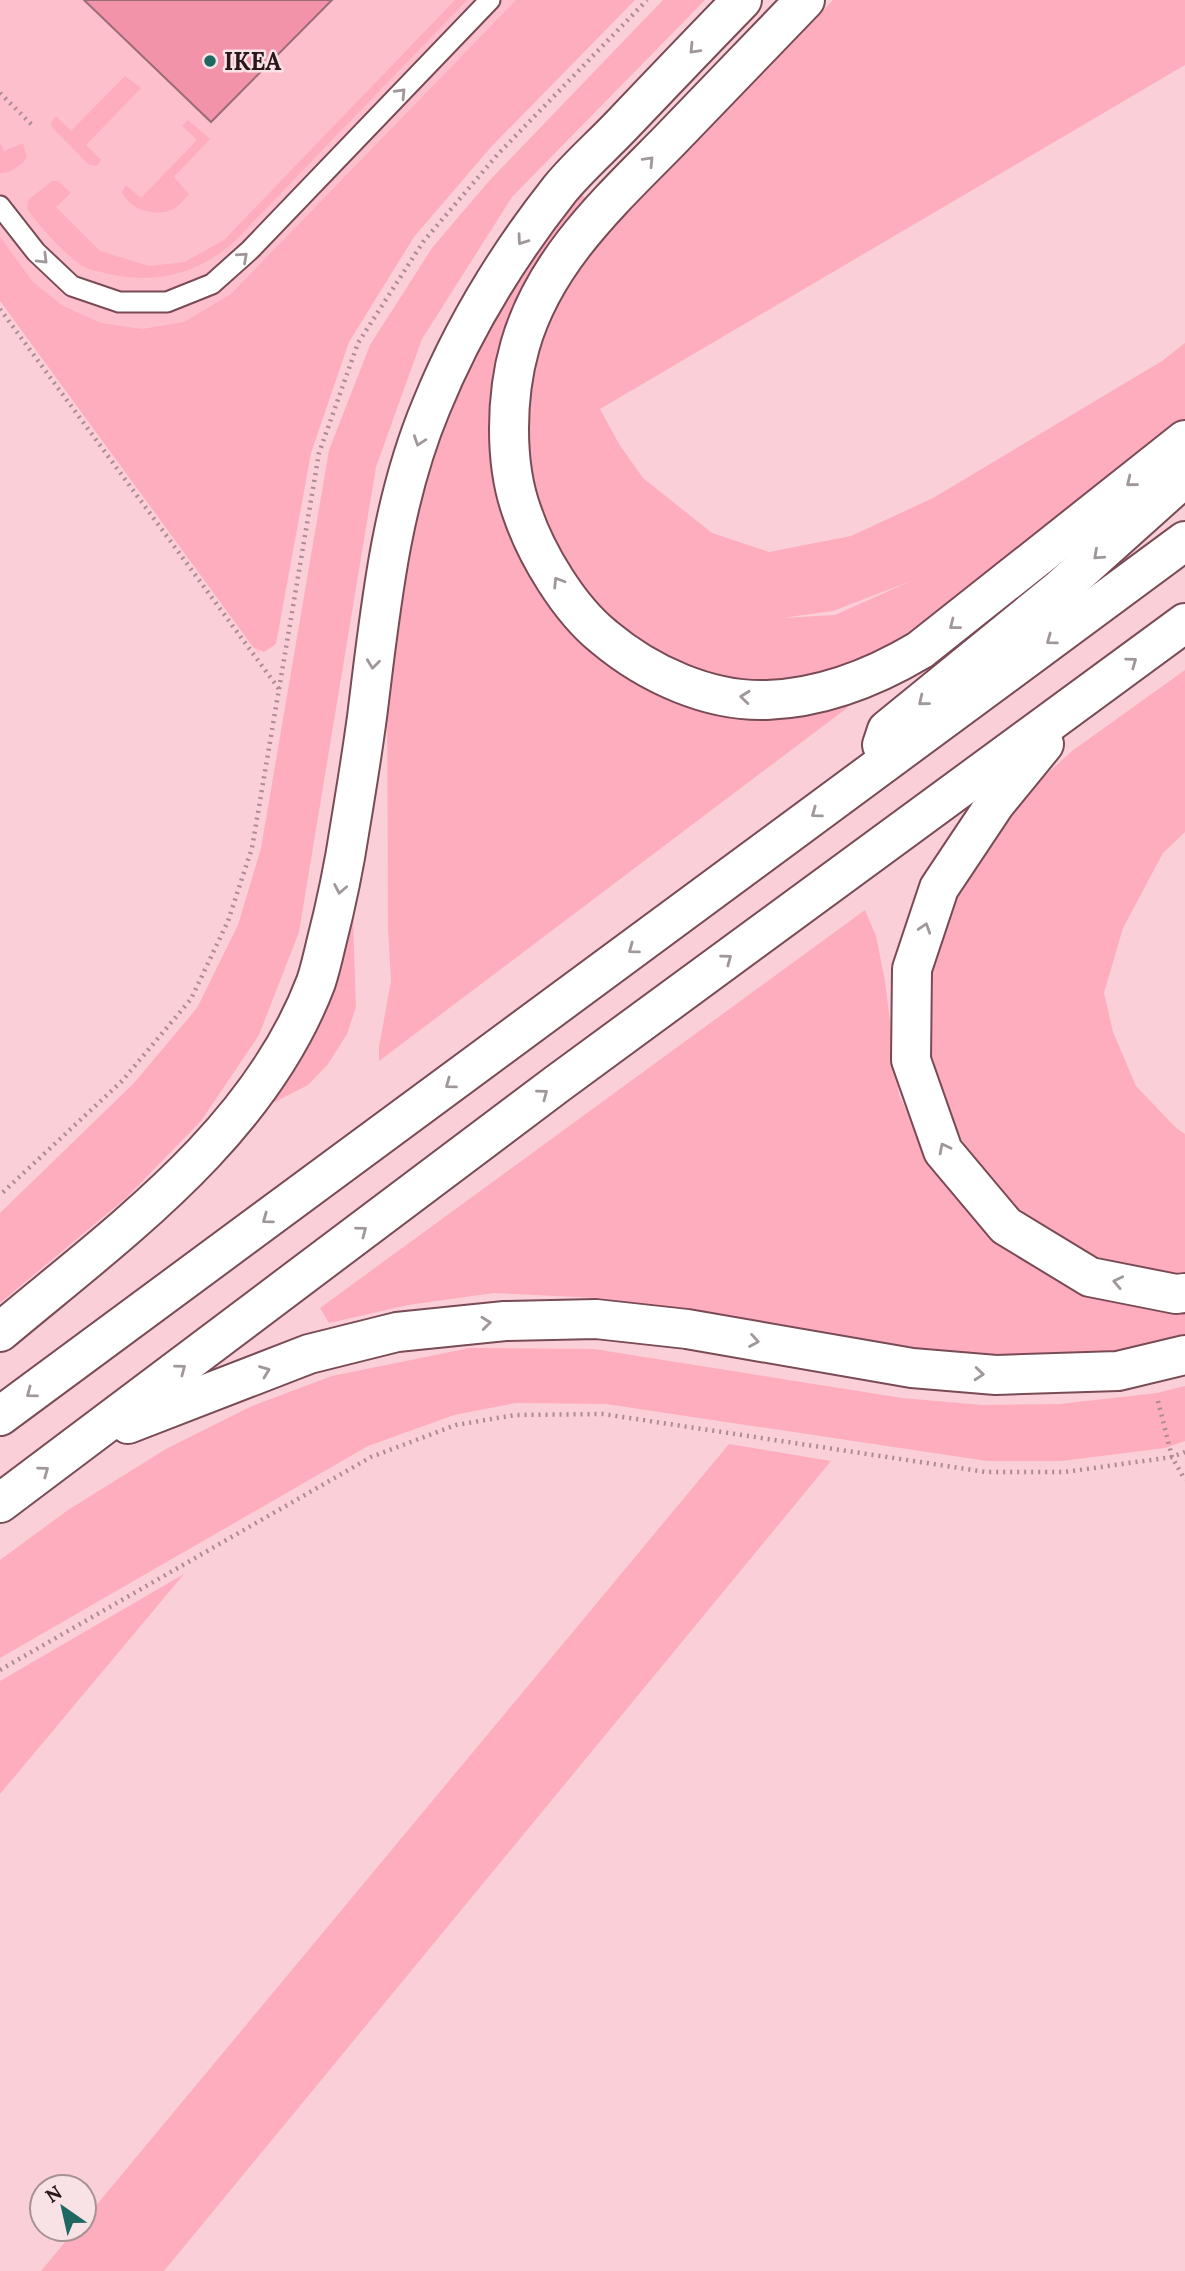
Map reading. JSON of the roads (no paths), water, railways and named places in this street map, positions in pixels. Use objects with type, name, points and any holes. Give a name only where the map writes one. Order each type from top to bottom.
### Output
[{"type":"highway","points":[[0,1332],[139,1216],[213,1144],[269,1073],[296,1025],[316,981],[340,893],[395,524],[410,468],[435,397],[458,346],[489,289],[563,185],[742,0]]},
{"type":"highway","points":[[805,0],[601,210],[561,260],[539,296],[520,344],[512,377],[509,427],[512,471],[521,511],[541,554],[582,615],[603,637],[650,669],[683,684],[723,695],[766,700],[825,692],[893,666],[920,650],[1185,440]]},
{"type":"highway","points":[[871,773],[887,730],[1060,589],[1185,477]]},
{"type":"highway","points":[[0,1416],[1185,541]]},
{"type":"highway","points":[[0,1503],[557,1084],[1185,623]]},
{"type":"highway","points":[[1079,701],[995,804],[939,888],[912,970],[911,1059],[943,1151],[1006,1226],[1090,1277],[1176,1294],[1185,1293]]},
{"type":"highway","points":[[87,1439],[309,1354],[397,1332],[505,1321],[596,1319],[687,1329],[912,1368],[996,1375],[1118,1371],[1185,1355]]},
{"type":"lane","points":[[0,206],[36,252],[72,286],[120,302],[167,302],[212,284],[250,250],[490,0]]},
{"type":"place","name":"IKEA","points":[[210,61]]}]
